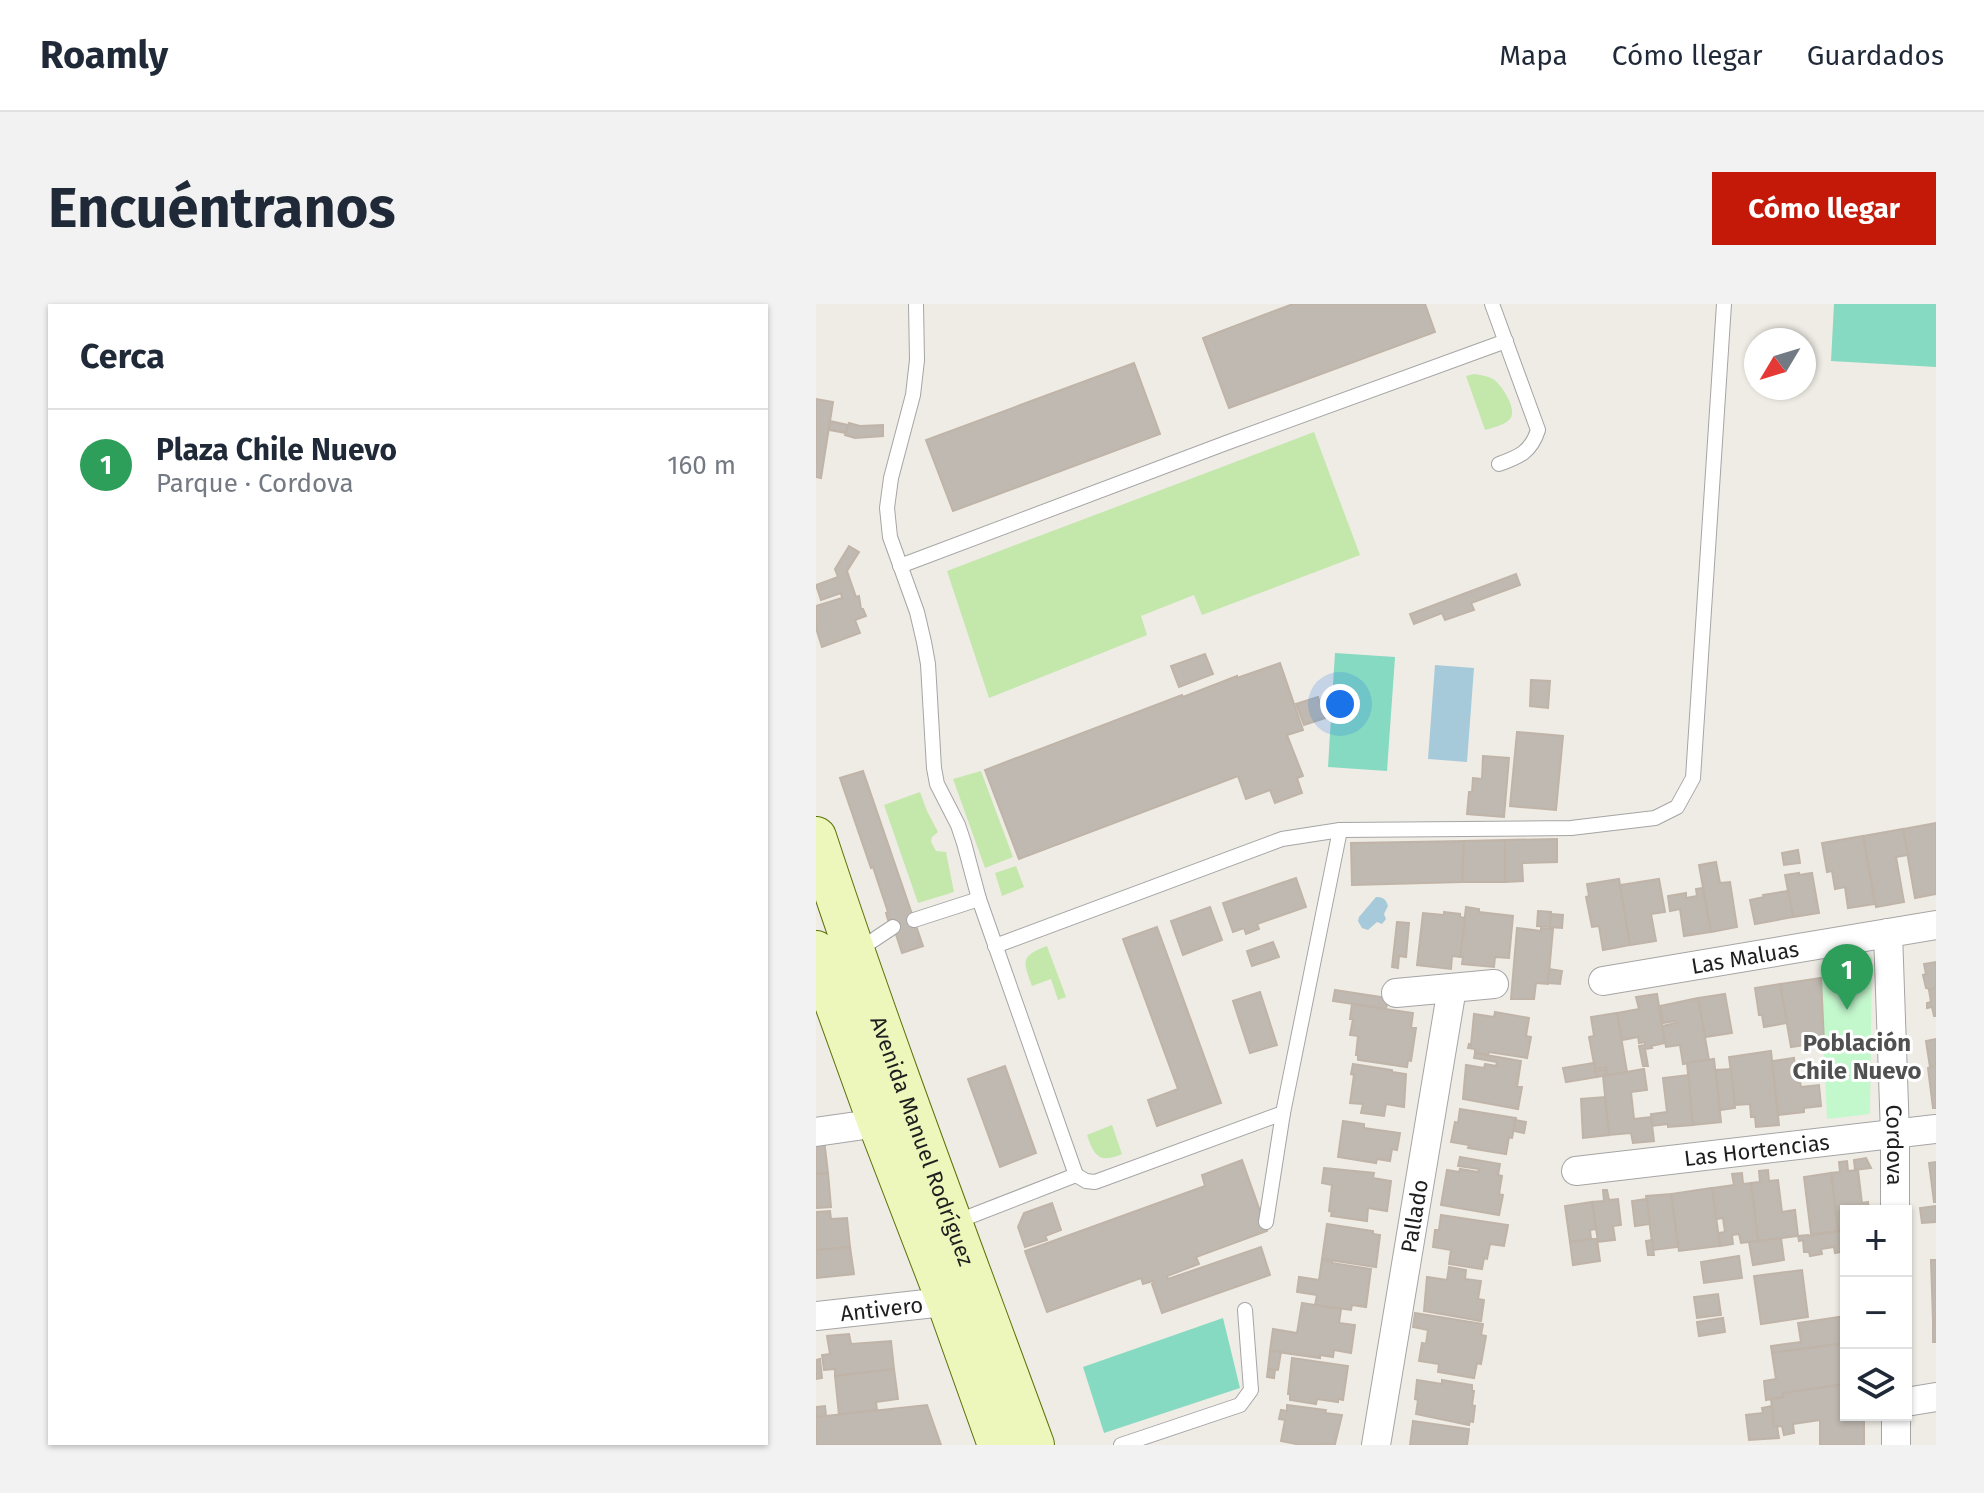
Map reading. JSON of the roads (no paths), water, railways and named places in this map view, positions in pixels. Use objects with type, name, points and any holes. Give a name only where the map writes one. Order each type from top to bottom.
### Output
[{"type":"main road","name":"Avenida Manuel Rodríguez","points":[[816,837],[834,960],[883,1100],[936,1227],[1011,1432]]},
{"type":"street","name":"Las Maluas","points":[[1603,981],[1936,925]]},
{"type":"street","name":"Cordova","points":[[1888,933],[1895,1205]]},
{"type":"street","points":[[1396,993],[1494,984]]},
{"type":"street","name":"Pallado","points":[[1376,1445],[1452,988]]},
{"type":"street","points":[[816,1132],[883,1100]]},
{"type":"street","name":"Las Hortencias","points":[[1576,1171],[1936,1129]]},
{"type":"street","name":"Antivero","points":[[816,1316],[964,1300]]},
{"type":"street","points":[[1912,1401],[1936,1397]]},
{"type":"street","points":[[1896,1421],[1896,1445]]},
{"type":"lane","points":[[916,304],[917,360],[913,395],[891,478],[887,508],[890,537],[917,612],[924,642],[937,784],[958,825],[979,899],[1076,1175],[1095,1182],[1283,1113]]},
{"type":"lane","points":[[1492,304],[1538,430],[1534,442],[1521,456],[1499,464]]},
{"type":"lane","points":[[995,946],[1282,839],[1340,830],[1571,828],[1655,818],[1677,807],[1693,778],[1724,304]]},
{"type":"lane","points":[[900,566],[1506,341]]},
{"type":"lane","points":[[1266,1222],[1283,1113],[1340,830]]},
{"type":"lane","points":[[914,920],[979,899]]},
{"type":"lane","points":[[834,960],[893,927]]},
{"type":"lane","points":[[936,1227],[1076,1175]]},
{"type":"lane","points":[[1121,1445],[1240,1405],[1251,1390],[1245,1310]]},
{"type":"water","points":[[1435,665],[1474,668],[1467,762],[1428,759]]},
{"type":"water","points":[[1376,897],[1384,899],[1388,906],[1384,914],[1386,919],[1368,930],[1362,928],[1359,917]]},
{"type":"place","name":"Plaza Chile Nuevo","points":[[1847,1010]]},
{"type":"district","name":"Población Chile Nuevo","points":[[1857,1057]]}]
